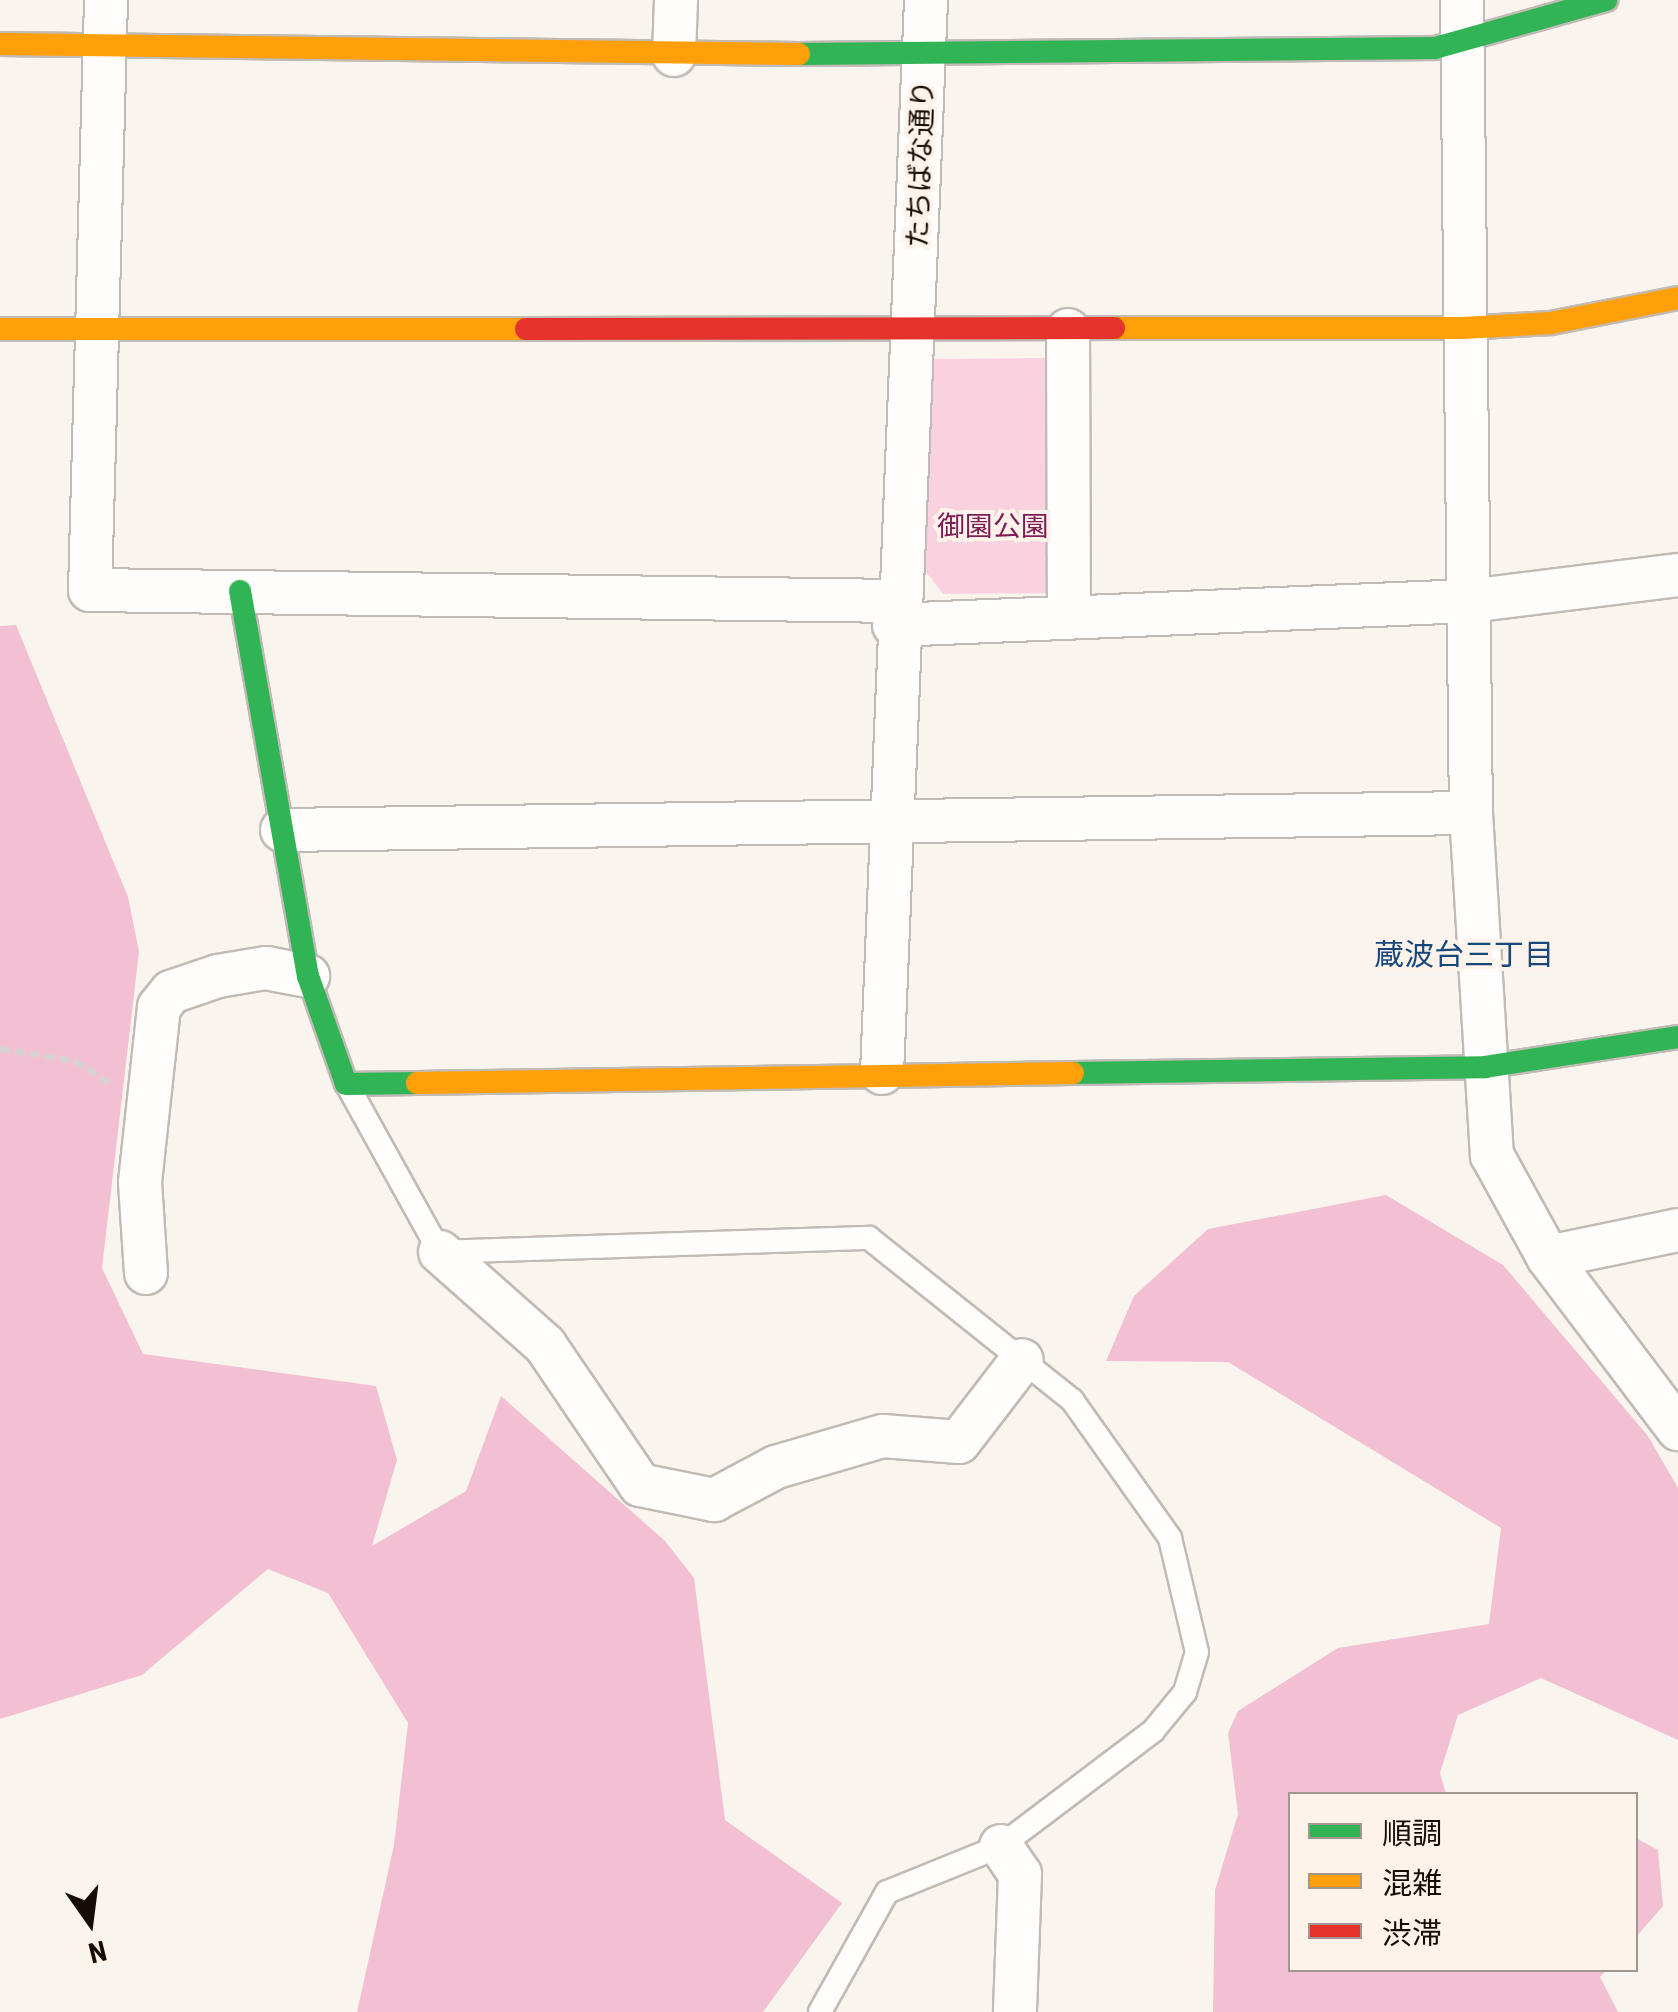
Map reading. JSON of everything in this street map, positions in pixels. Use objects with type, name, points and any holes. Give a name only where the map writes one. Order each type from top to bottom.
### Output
[{"type":"street","points":[[106,0],[90,590],[1070,616],[1469,601],[1678,575]]},
{"type":"street","points":[[674,54],[676,0]]},
{"type":"street","name":"たちばな通り","points":[[882,1073],[895,613],[915,328],[926,0]]},
{"type":"street","points":[[1462,0],[1470,813],[1492,1156],[1548,1257],[1676,1424]]},
{"type":"street","points":[[0,44],[674,54],[924,54],[1462,44],[1606,0]]},
{"type":"street","points":[[0,329],[1463,328],[1551,323],[1678,298]]},
{"type":"street","points":[[1068,330],[1070,616]]},
{"type":"street","points":[[240,591],[308,976],[346,1084],[1485,1067],[1678,1036]]},
{"type":"street","points":[[282,830],[891,826],[1470,813]]},
{"type":"street","points":[[146,1274],[144,1116],[160,1007],[170,992],[266,968],[308,976]]},
{"type":"street","points":[[1548,1257],[1678,1230]]},
{"type":"street","points":[[440,1252],[545,1345],[640,1485],[714,1500],[776,1467],[883,1436],[959,1442],[1022,1360]]},
{"type":"street","points":[[1001,1846],[1020,1874],[1015,2012]]},
{"type":"lane","points":[[346,1084],[440,1252],[869,1238],[1072,1400],[1170,1538],[1197,1652],[1185,1692],[1152,1731],[1001,1846],[886,1892],[820,2012]]},
{"type":"path","points":[[0,1049],[76,1061],[144,1116]]},
{"type":"green space","name":"御園公園","points":[[1059,358],[1061,593],[943,594],[924,569],[934,359]]},
{"type":"shaded area","points":[[16,625],[128,897],[139,952],[102,1268],[143,1354],[376,1386],[397,1460],[372,1546],[466,1491],[501,1396],[665,1541],[694,1578],[725,1820],[842,1903],[763,2012],[357,2012],[394,1845],[408,1723],[328,1593],[268,1569],[142,1675],[0,1719],[0,626]]},
{"type":"shaded area","points":[[1386,1195],[1503,1265],[1648,1436],[1678,1488],[1678,1740],[1541,1678],[1458,1715],[1440,1773],[1445,1792],[1288,1792],[1288,1972],[1604,1972],[1600,1977],[1618,2012],[1213,2012],[1215,1890],[1238,1814],[1228,1733],[1238,1711],[1338,1648],[1489,1624],[1501,1528],[1228,1362],[1106,1361],[1134,1296],[1208,1229]]},
{"type":"shaded area","points":[[1638,1839],[1658,1850],[1663,1906],[1638,1935]]},
{"type":"traffic: fast","points":[[799,54],[1435,48],[1606,0]]},
{"type":"traffic: fast","points":[[240,591],[308,976],[346,1084],[417,1083]]},
{"type":"traffic: fast","points":[[1073,1073],[1485,1067],[1678,1037]]},
{"type":"traffic: slow","points":[[0,44],[799,54]]},
{"type":"traffic: slow","points":[[1114,328],[1463,328],[1551,323],[1678,298]]},
{"type":"traffic: slow","points":[[0,329],[526,329]]},
{"type":"traffic: slow","points":[[417,1083],[1073,1073]]},
{"type":"traffic: jam","points":[[526,329],[1114,328]]},
{"type":"district","name":"蔵波台三丁目","points":[[1464,955]]}]
